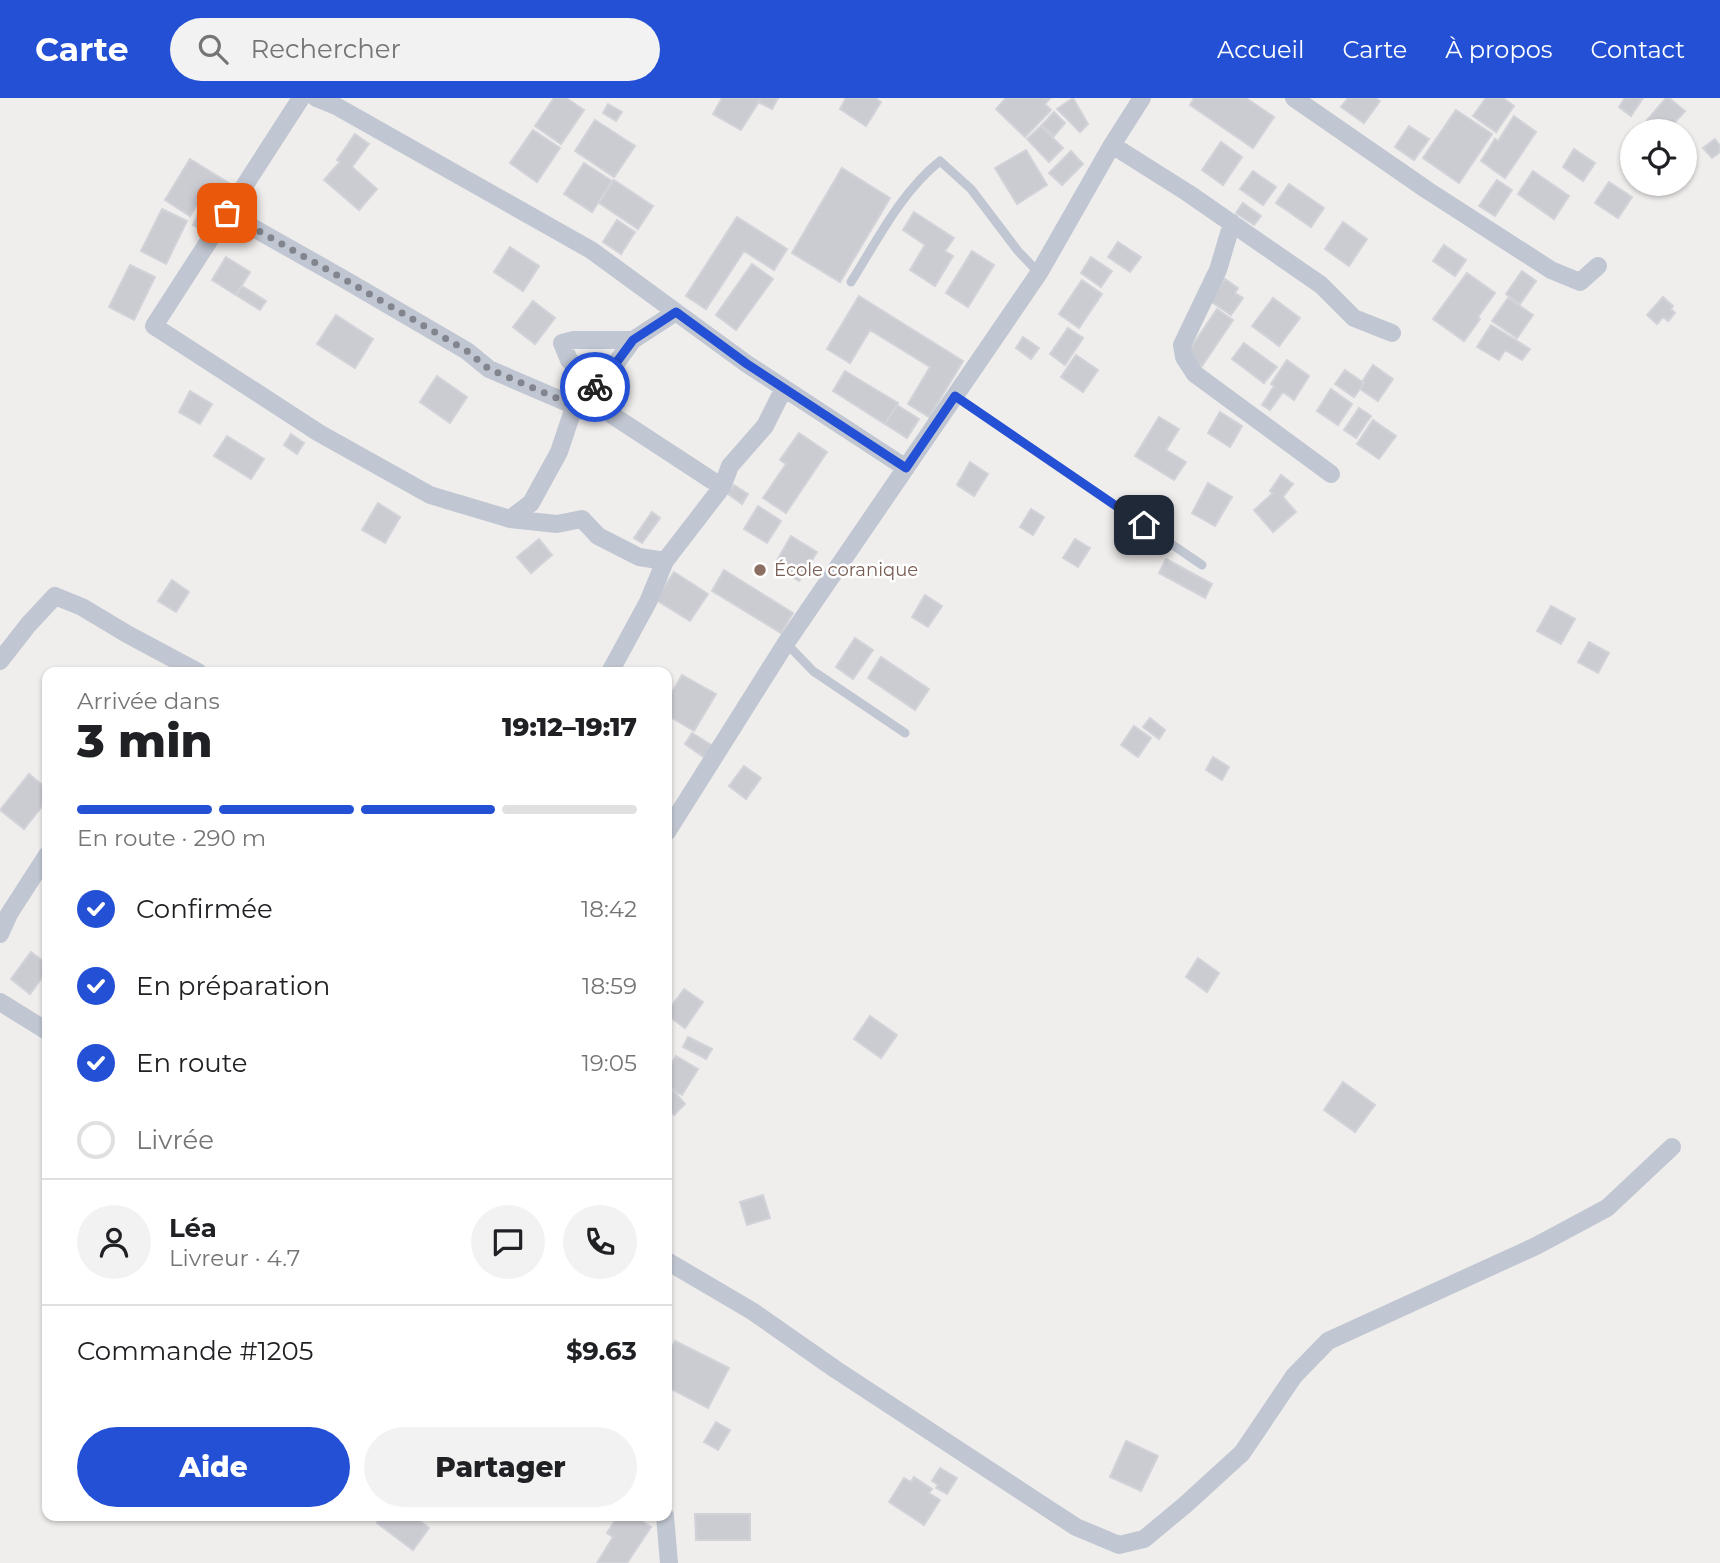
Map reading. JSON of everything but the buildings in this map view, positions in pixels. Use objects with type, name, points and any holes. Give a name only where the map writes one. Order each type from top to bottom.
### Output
[{"type":"street","points":[[301,98],[154,326],[319,433],[430,495],[510,519],[557,524],[582,519],[598,536],[639,556],[665,561]]},
{"type":"street","points":[[316,98],[336,106],[591,250],[747,364],[906,468]]},
{"type":"street","points":[[672,824],[786,643],[1039,272],[1142,98]]},
{"type":"street","points":[[1294,98],[1427,190],[1551,270],[1580,282],[1598,266]]},
{"type":"street","points":[[1112,145],[1188,192],[1321,285],[1354,317],[1392,333]]},
{"type":"street","points":[[227,213],[467,351],[489,369],[568,403],[586,398],[633,340],[676,312]]},
{"type":"street","points":[[1232,223],[1218,270],[1182,345],[1184,357],[1195,374],[1331,474]]},
{"type":"street","points":[[633,340],[574,340],[562,343],[569,360],[598,384],[612,415],[722,487]]},
{"type":"street","points":[[613,667],[648,602],[665,561],[722,487],[730,466],[765,426],[784,388]]},
{"type":"street","points":[[510,519],[531,503],[559,452],[576,401]]},
{"type":"street","points":[[0,660],[55,596],[82,607],[189,667]]},
{"type":"street","points":[[0,933],[42,863]]},
{"type":"street","points":[[0,1002],[42,1028]]},
{"type":"street","points":[[672,1264],[752,1311],[835,1369],[1076,1527],[1119,1545],[1144,1539],[1242,1452],[1294,1376],[1328,1341],[1536,1246],[1607,1208],[1672,1147]]},
{"type":"street","points":[[665,1521],[669,1563]]},
{"type":"lane","points":[[851,282],[901,203],[927,171],[940,161],[971,189],[1018,251],[1039,272]]},
{"type":"lane","points":[[955,396],[1202,565]]},
{"type":"lane","points":[[786,643],[813,671],[905,733]]},
{"type":"way so far","points":[[227,213],[467,351],[489,369],[568,403],[586,398],[595,387]]},
{"type":"place","name":"École coranique","points":[[760,570]]},
{"type":"route","points":[[595,387],[633,340],[676,312],[747,364],[906,468],[955,396],[1144,525]]}]
